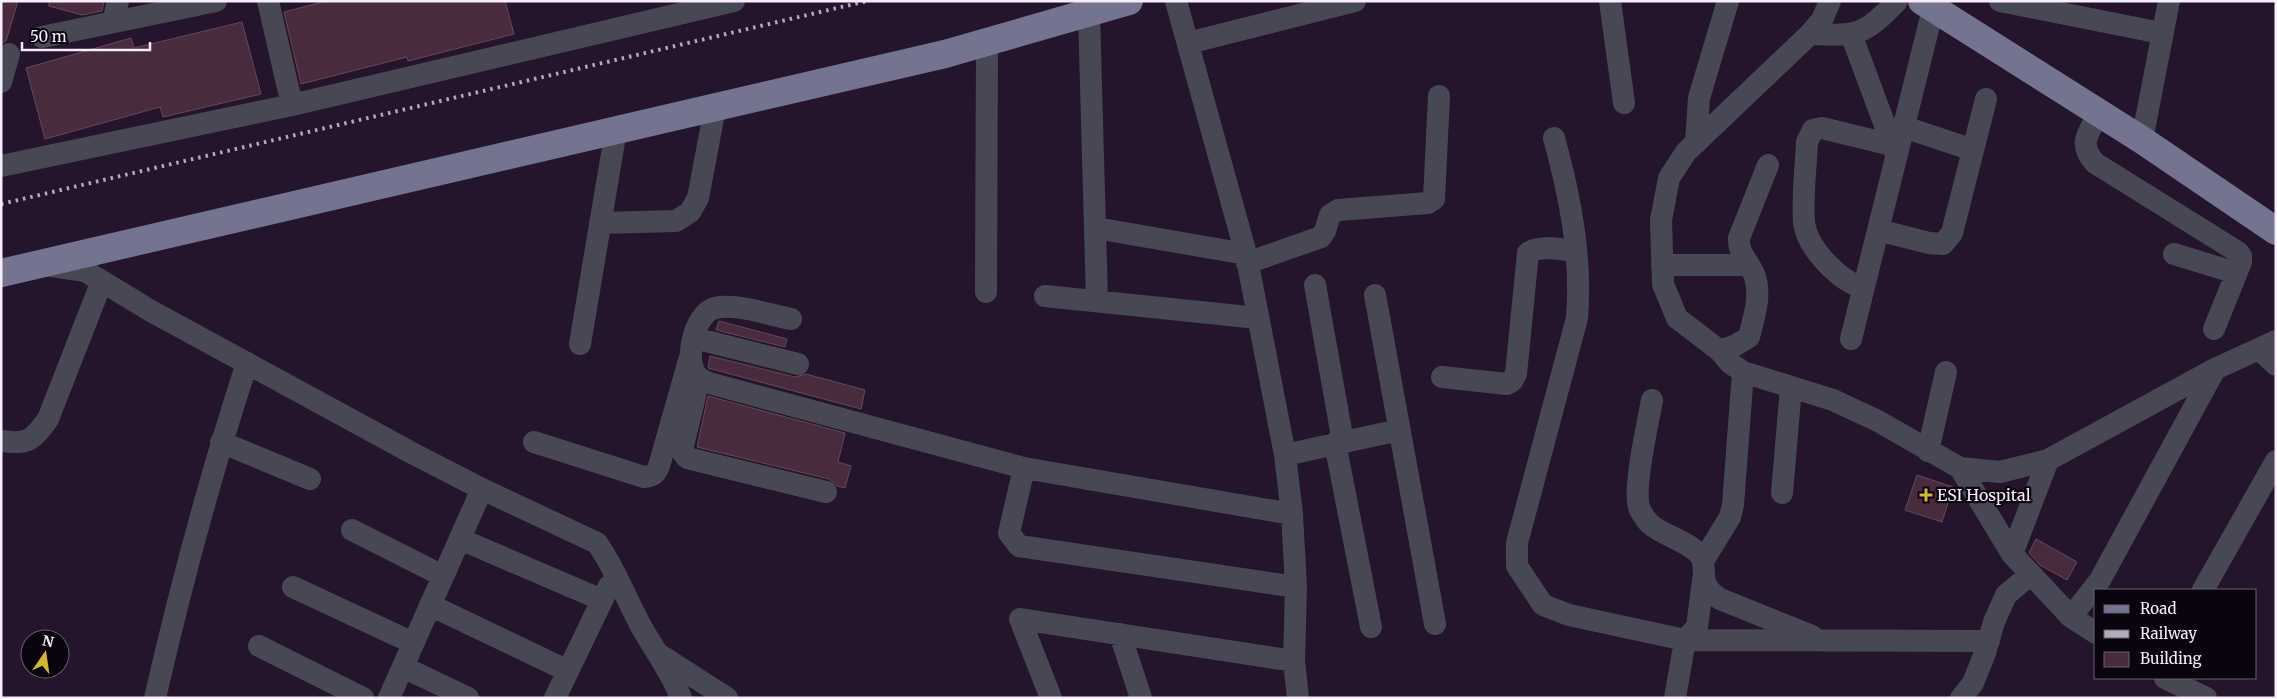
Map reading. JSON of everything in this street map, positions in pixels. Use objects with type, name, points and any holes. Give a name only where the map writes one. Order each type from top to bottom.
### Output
[{"type":"main road","points":[[1,272],[945,54],[1129,1]]},
{"type":"main road","points":[[1927,4],[2142,140],[2276,231]]},
{"type":"street","points":[[42,37],[116,12],[216,1]]},
{"type":"street","points":[[268,1],[292,105]]},
{"type":"street","points":[[1,166],[292,105],[659,10],[734,1]]},
{"type":"street","points":[[1176,1],[1246,259],[1285,455],[1292,514],[1296,586],[1294,661],[1298,698]]},
{"type":"street","points":[[1188,43],[1355,1]]},
{"type":"street","points":[[1610,1],[1624,102]]},
{"type":"street","points":[[1696,143],[1700,98],[1728,1]]},
{"type":"street","points":[[1830,1],[1822,20],[1810,34],[1686,152],[1669,178],[1661,220],[1663,284],[1677,318],[1720,351],[1730,363],[1743,372],[1842,404],[1878,421],[1960,468],[2000,472],[2048,460],[2215,369],[2267,345],[2276,365]]},
{"type":"street","points":[[1810,34],[1851,34],[1862,32],[1879,20],[1897,1]]},
{"type":"street","points":[[2000,1],[2161,33]]},
{"type":"street","points":[[2142,140],[2168,1]]},
{"type":"street","points":[[1851,339],[1878,230],[1927,4]]},
{"type":"street","points":[[1089,13],[1097,301]]},
{"type":"street","points":[[1851,34],[1897,143]]},
{"type":"street","points":[[986,292],[987,42]]},
{"type":"street","points":[[1,82],[9,54]]},
{"type":"street","points":[[1096,228],[1246,259],[1320,237],[1325,231],[1330,216],[1338,210],[1428,203],[1434,199],[1440,96]]},
{"type":"street","points":[[1878,230],[1929,243],[1943,244],[1952,233],[1986,99]]},
{"type":"street","points":[[600,223],[676,221],[690,212],[698,198],[715,108]]},
{"type":"street","points":[[2099,113],[2085,141],[2085,148],[2089,156],[2101,167],[2238,252],[2241,256],[2241,262],[2214,329]]},
{"type":"street","points":[[1863,288],[1851,284],[1838,275],[1815,248],[1804,224],[1807,142],[1813,130],[1822,128],[1897,143],[1973,150]]},
{"type":"street","points":[[580,344],[616,130]]},
{"type":"street","points":[[1554,138],[1570,203],[1579,293],[1577,318],[1517,543],[1517,566],[1543,604],[1568,615],[1685,640],[1822,640],[1987,647]]},
{"type":"street","points":[[1720,351],[1736,345],[1749,336],[1758,292],[1754,275],[1738,248],[1739,238],[1768,165]]},
{"type":"street","points":[[1442,377],[1507,384],[1512,381],[1516,374],[1528,253],[1540,248],[1576,252]]},
{"type":"street","points":[[2174,254],[2236,273]]},
{"type":"street","points":[[38,264],[85,271],[151,311],[482,489],[597,543],[616,573],[642,627],[681,698]]},
{"type":"street","points":[[1662,265],[1749,265]]},
{"type":"street","points":[[1,440],[24,442],[34,438],[48,419],[102,282]]},
{"type":"street","points":[[1315,285],[1339,443],[1371,627]]},
{"type":"street","points":[[1374,295],[1435,624]]},
{"type":"street","points":[[1045,296],[1258,318]]},
{"type":"street","points":[[534,442],[644,477],[651,477],[656,473],[659,466],[700,317],[714,308],[733,308],[792,319]]},
{"type":"street","points":[[692,348],[798,364]]},
{"type":"street","points":[[692,348],[699,378],[683,446],[683,454],[686,458],[826,492]]},
{"type":"street","points":[[155,698],[178,595],[221,442],[247,363]]},
{"type":"street","points":[[2071,617],[2100,580],[2215,369]]},
{"type":"street","points":[[1675,698],[1685,640],[1696,627],[1703,570],[1730,517],[1733,505],[1743,372]]},
{"type":"street","points":[[1928,451],[1946,372]]},
{"type":"street","points":[[699,378],[709,384],[1024,468],[1292,514]]},
{"type":"street","points":[[1782,493],[1791,387]]},
{"type":"street","points":[[1652,400],[1637,490],[1639,508],[1649,523],[1696,551],[1709,592],[1720,599],[1822,640]]},
{"type":"street","points":[[1285,455],[1399,430]]},
{"type":"street","points":[[221,442],[310,479]]},
{"type":"street","points":[[2012,554],[2048,460]]},
{"type":"street","points":[[2204,589],[2276,462]]},
{"type":"street","points":[[1024,468],[1009,533],[1019,546],[1296,586]]},
{"type":"street","points":[[1960,468],[2012,554],[2071,617],[2094,632]]},
{"type":"street","points":[[389,698],[482,489]]},
{"type":"street","points":[[352,530],[443,576]]},
{"type":"street","points":[[460,539],[602,600]]},
{"type":"street","points":[[555,698],[616,573]]},
{"type":"street","points":[[1967,690],[1987,647],[1994,622],[2006,595],[2031,574]]},
{"type":"street","points":[[292,587],[413,643]]},
{"type":"street","points":[[430,605],[568,671]]},
{"type":"street","points":[[1051,698],[1020,620],[1294,661]]},
{"type":"street","points":[[1120,634],[1142,698]]},
{"type":"street","points":[[259,646],[364,698]]},
{"type":"street","points":[[657,653],[727,698]]},
{"type":"street","points":[[403,667],[468,698]]},
{"type":"street","points":[[2167,679],[2206,698]]},
{"type":"building","points":[[1,1],[18,1],[6,41],[1,44]]},
{"type":"building","points":[[49,1],[104,1],[102,11],[82,15],[49,6]]},
{"type":"building","points":[[326,1],[505,1],[514,34],[408,61],[407,57],[301,84],[284,12]]},
{"type":"building","points":[[242,22],[261,94],[163,117],[160,107],[45,139],[26,68],[131,38],[134,48]]},
{"type":"building","points":[[719,321],[787,339],[785,347],[716,330]]},
{"type":"building","points":[[710,356],[795,377],[806,374],[865,390],[861,409],[708,368]]},
{"type":"building","points":[[708,396],[845,433],[838,462],[851,466],[845,488],[837,486],[829,479],[697,447]]},
{"type":"building","points":[[1917,475],[1953,487],[1942,522],[1905,510]]},
{"type":"building","points":[[2036,539],[2077,562],[2067,580],[2040,565],[2029,553]]},
{"type":"railway","points":[[1,204],[867,1]]},
{"type":"place","name":"ESI Hospital","points":[[1926,495]]}]
